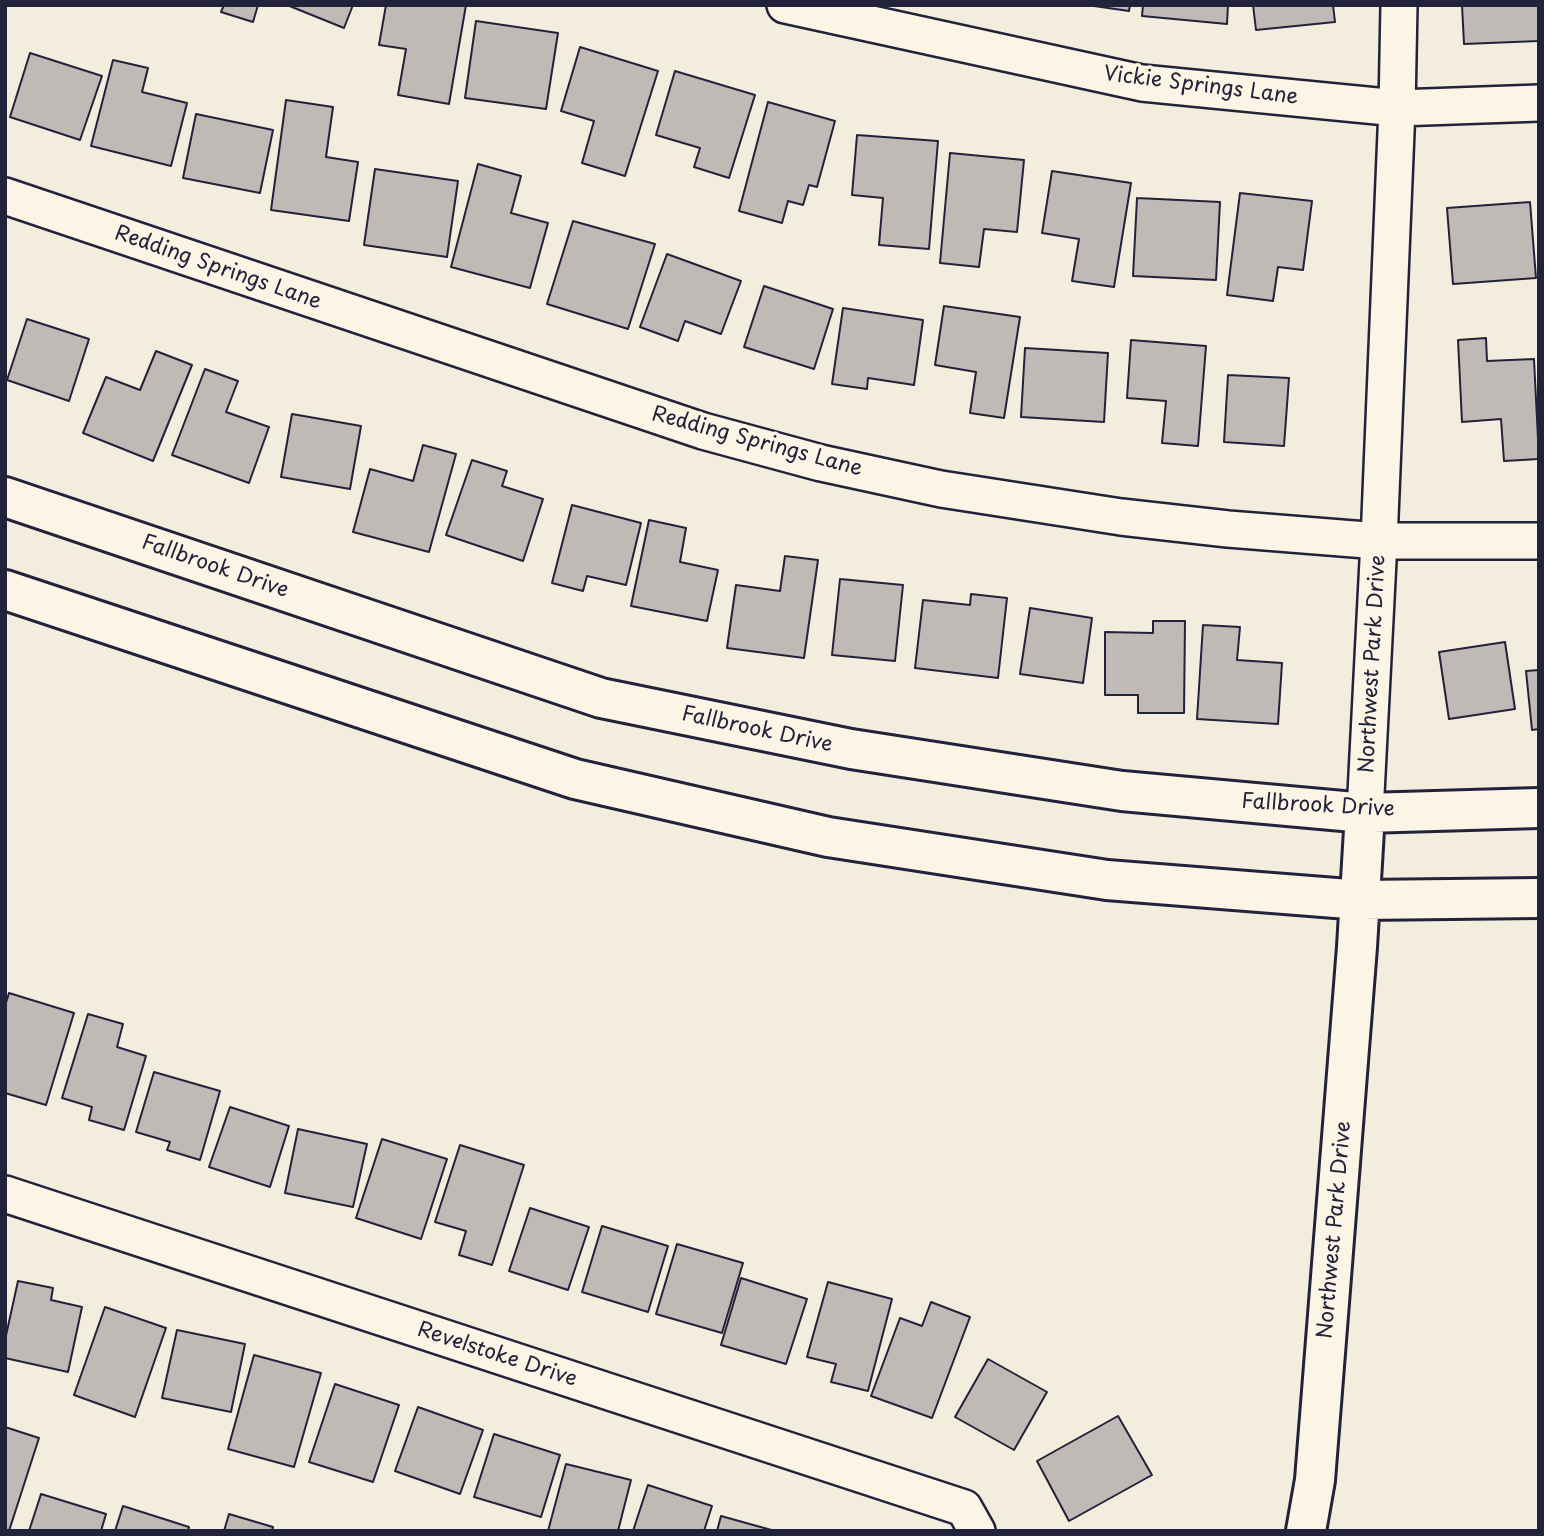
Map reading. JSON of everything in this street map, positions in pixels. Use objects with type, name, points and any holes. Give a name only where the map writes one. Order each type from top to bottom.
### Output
[{"type":"main road","name":"Fallbrook Drive","points":[[5,497],[601,698],[851,749],[1122,791],[1365,813],[1539,808]]},
{"type":"main road","points":[[5,590],[575,779],[828,836],[1094,878],[1361,900],[1539,898]]},
{"type":"main road","name":"Northwest Park Drive","points":[[1307,1531],[1315,1480],[1361,900],[1365,813]]},
{"type":"street","name":"Vickie Springs Lane","points":[[785,5],[1142,83],[1397,108],[1539,103]]},
{"type":"street","name":"Northwest Park Drive","points":[[1365,813],[1379,541],[1399,5]]},
{"type":"street","name":"Redding Springs Lane","points":[[5,196],[703,431],[821,463],[941,489],[1121,517],[1228,529],[1379,541],[1539,541]]},
{"type":"street","name":"Revelstoke Drive","points":[[5,1194],[964,1508],[977,1531]]},
{"type":"building","points":[[224,5],[258,5],[253,22],[221,12]]},
{"type":"building","points":[[287,5],[353,5],[344,28]]},
{"type":"building","points":[[386,5],[466,5],[449,104],[398,95],[406,49],[379,45]]},
{"type":"building","points":[[1087,5],[1130,5],[1129,11]]},
{"type":"building","points":[[1143,5],[1228,5],[1227,24],[1142,16]]},
{"type":"building","points":[[1253,5],[1333,5],[1335,22],[1256,30]]},
{"type":"building","points":[[1462,5],[1539,5],[1539,41],[1464,44]]},
{"type":"building","points":[[476,21],[558,33],[546,109],[465,98]]},
{"type":"building","points":[[580,47],[658,71],[625,176],[582,163],[594,121],[561,111]]},
{"type":"building","points":[[30,53],[102,76],[80,140],[10,117]]},
{"type":"building","points":[[113,60],[148,68],[142,92],[187,103],[171,166],[91,146]]},
{"type":"building","points":[[675,71],[755,95],[729,178],[694,167],[700,148],[656,135]]},
{"type":"building","points":[[286,100],[333,107],[326,157],[358,162],[349,221],[271,210]]},
{"type":"building","points":[[768,102],[835,121],[817,187],[809,185],[803,205],[788,201],[782,223],[739,211]]},
{"type":"building","points":[[196,114],[273,130],[260,193],[183,178]]},
{"type":"building","points":[[857,135],[938,141],[929,249],[879,245],[883,198],[852,195]]},
{"type":"building","points":[[950,153],[1024,160],[1017,232],[984,229],[979,267],[940,263]]},
{"type":"building","points":[[478,164],[521,176],[511,213],[548,223],[530,288],[451,267]]},
{"type":"building","points":[[375,169],[458,181],[447,257],[364,245]]},
{"type":"building","points":[[1052,171],[1131,183],[1114,287],[1072,281],[1079,239],[1042,233]]},
{"type":"building","points":[[1240,193],[1312,201],[1303,270],[1278,267],[1273,301],[1227,295]]},
{"type":"building","points":[[1137,198],[1220,202],[1216,280],[1133,276]]},
{"type":"building","points":[[1530,202],[1536,278],[1453,284],[1447,208]]},
{"type":"building","points":[[573,221],[655,244],[628,329],[547,304]]},
{"type":"building","points":[[667,254],[741,281],[721,334],[685,321],[678,341],[640,327]]},
{"type":"building","points":[[764,286],[833,309],[814,369],[744,347]]},
{"type":"building","points":[[944,306],[1020,317],[1004,418],[970,413],[976,372],[935,365]]},
{"type":"building","points":[[843,308],[923,320],[914,385],[868,378],[867,389],[832,384]]},
{"type":"building","points":[[27,319],[89,339],[69,401],[7,380]]},
{"type":"building","points":[[1486,338],[1487,361],[1534,359],[1539,459],[1504,461],[1501,419],[1462,422],[1458,340]]},
{"type":"building","points":[[1131,340],[1206,346],[1198,446],[1162,443],[1166,401],[1127,398]]},
{"type":"building","points":[[1025,348],[1108,353],[1104,422],[1021,417]]},
{"type":"building","points":[[156,351],[192,365],[153,461],[83,433],[106,377],[140,390]]},
{"type":"building","points":[[205,369],[238,381],[226,412],[269,427],[249,483],[172,455]]},
{"type":"building","points":[[1228,375],[1289,378],[1284,446],[1224,442]]},
{"type":"building","points":[[292,414],[361,426],[350,489],[281,477]]},
{"type":"building","points":[[423,445],[456,454],[429,552],[353,532],[370,469],[413,481]]},
{"type":"building","points":[[472,460],[507,471],[502,486],[543,499],[523,561],[446,535]]},
{"type":"building","points":[[572,505],[641,523],[626,585],[587,576],[583,591],[552,583]]},
{"type":"building","points":[[649,520],[686,528],[680,562],[718,570],[707,621],[631,606]]},
{"type":"building","points":[[785,556],[818,560],[804,658],[727,648],[736,585],[780,591]]},
{"type":"building","points":[[840,579],[903,585],[895,661],[832,655]]},
{"type":"building","points":[[971,594],[1007,598],[998,678],[915,668],[923,600],[970,605]]},
{"type":"building","points":[[1030,608],[1092,618],[1083,683],[1020,674]]},
{"type":"building","points":[[1153,621],[1185,621],[1184,713],[1138,713],[1138,695],[1105,695],[1105,632],[1153,633]]},
{"type":"building","points":[[1203,625],[1240,627],[1237,660],[1282,663],[1278,724],[1197,719]]},
{"type":"building","points":[[1505,642],[1515,709],[1449,719],[1439,652]]},
{"type":"building","points":[[1539,670],[1539,729],[1532,730],[1526,671]]},
{"type":"building","points":[[9,993],[74,1013],[46,1105],[5,1093],[5,1006]]},
{"type":"building","points":[[88,1014],[123,1024],[117,1047],[146,1056],[124,1130],[89,1120],[92,1107],[62,1098]]},
{"type":"building","points":[[154,1072],[220,1091],[200,1160],[167,1150],[170,1142],[136,1132]]},
{"type":"building","points":[[230,1107],[289,1126],[270,1187],[209,1167]]},
{"type":"building","points":[[298,1129],[367,1144],[353,1207],[285,1193]]},
{"type":"building","points":[[382,1139],[447,1159],[421,1239],[356,1218]]},
{"type":"building","points":[[460,1145],[524,1165],[492,1265],[459,1255],[466,1231],[435,1222]]},
{"type":"building","points":[[530,1208],[589,1227],[568,1290],[509,1271]]},
{"type":"building","points":[[602,1226],[668,1246],[648,1312],[582,1292]]},
{"type":"building","points":[[677,1244],[743,1263],[722,1333],[656,1314]]},
{"type":"building","points":[[741,1278],[807,1299],[786,1364],[721,1345]]},
{"type":"building","points":[[18,1281],[53,1288],[51,1300],[82,1307],[68,1372],[5,1358],[5,1340]]},
{"type":"building","points":[[828,1282],[892,1299],[868,1391],[831,1382],[836,1364],[807,1357]]},
{"type":"building","points":[[931,1302],[970,1317],[932,1418],[871,1396],[900,1318],[922,1326]]},
{"type":"building","points":[[105,1307],[166,1328],[135,1417],[74,1395]]},
{"type":"building","points":[[177,1330],[245,1344],[231,1412],[162,1398]]},
{"type":"building","points":[[254,1355],[321,1373],[294,1467],[228,1449]]},
{"type":"building","points":[[988,1359],[1047,1392],[1014,1450],[955,1417]]},
{"type":"building","points":[[335,1384],[399,1405],[373,1482],[309,1462]]},
{"type":"building","points":[[418,1407],[483,1430],[460,1494],[395,1471]]},
{"type":"building","points":[[1118,1416],[1152,1475],[1069,1521],[1037,1461]]},
{"type":"building","points":[[5,1427],[39,1438],[9,1531],[5,1531]]},
{"type":"building","points":[[494,1434],[560,1455],[541,1517],[474,1497]]},
{"type":"building","points":[[566,1464],[631,1480],[618,1531],[548,1531]]},
{"type":"building","points":[[648,1485],[712,1506],[704,1531],[633,1531]]},
{"type":"building","points":[[41,1494],[106,1514],[101,1531],[29,1531]]},
{"type":"building","points":[[123,1506],[189,1527],[188,1531],[115,1531]]},
{"type":"building","points":[[229,1514],[273,1527],[272,1531],[224,1531]]},
{"type":"building","points":[[721,1516],[775,1531],[717,1531]]}]
